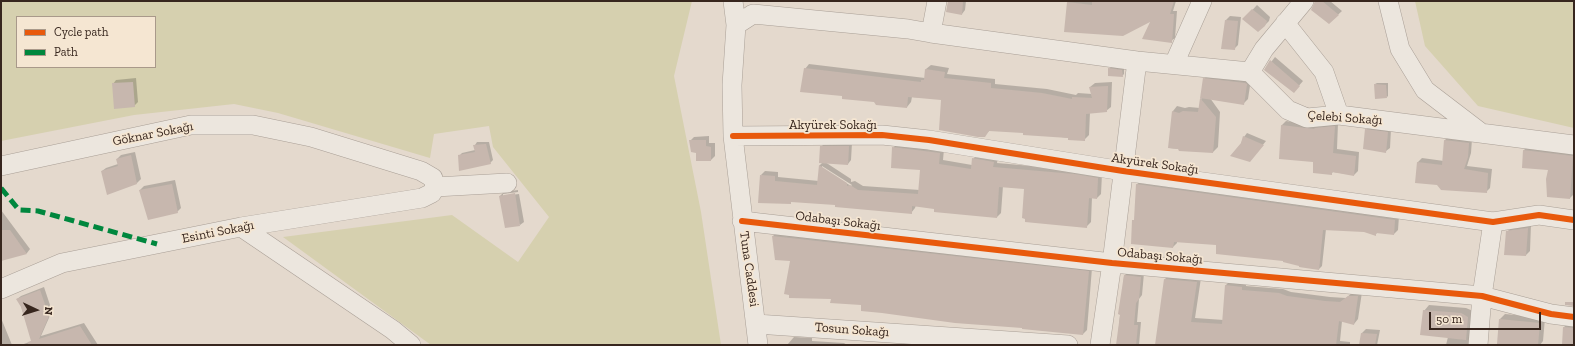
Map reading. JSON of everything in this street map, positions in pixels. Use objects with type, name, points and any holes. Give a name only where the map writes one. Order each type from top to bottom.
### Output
[{"type":"street","name":"Tuna Caddesi","points":[[733,1],[736,25],[732,86],[733,136],[758,345]]},
{"type":"street","points":[[931,33],[936,1]]},
{"type":"street","points":[[1174,64],[1202,1]]},
{"type":"street","points":[[736,25],[754,14],[908,29],[1137,60],[1250,72],[1264,49],[1304,1]]},
{"type":"street","name":"Çelebi Sokağı","points":[[1388,1],[1400,49],[1424,90],[1481,133]]},
{"type":"street","points":[[1285,23],[1324,72],[1339,115]]},
{"type":"street","points":[[1100,345],[1124,171],[1137,60]]},
{"type":"street","name":"Çelebi Sokağı","points":[[1250,72],[1288,110],[1308,118],[1339,115],[1574,145]]},
{"type":"street","name":"Göknar Sokağı","points":[[1,166],[190,125],[253,125],[311,137],[421,171],[433,178],[435,187]]},
{"type":"street","name":"Akyürek Sokağı","points":[[733,136],[882,136],[929,140],[1124,171],[1493,222],[1539,215],[1574,220]]},
{"type":"street","points":[[435,187],[508,183]]},
{"type":"street","name":"Esinti Sokağı","points":[[1,289],[62,263],[241,227],[422,198],[432,193],[435,187]]},
{"type":"street","name":"Odabaşı Sokağı","points":[[742,221],[1112,263],[1482,296],[1551,314],[1574,317]]},
{"type":"street","points":[[1478,345],[1482,296],[1493,222]]},
{"type":"street","points":[[241,227],[393,330],[411,345]]},
{"type":"street","name":"Tosun Sokağı","points":[[756,324],[1068,345]]},
{"type":"shaded area","points":[[1,1],[692,1],[674,76],[701,212],[721,345],[431,345],[283,237],[452,215],[518,262],[549,217],[493,147],[489,126],[434,134],[430,158],[278,113],[234,104],[134,115],[1,141]]},
{"type":"shaded area","points":[[1415,1],[1574,1],[1574,128],[1478,106],[1425,46]]},
{"type":"building","points":[[948,1],[963,1],[962,15],[946,12]]},
{"type":"building","points":[[1092,1],[1174,1],[1170,14],[1174,14],[1172,43],[1142,39],[1150,22],[1123,36],[1064,32],[1067,2],[1092,5]]},
{"type":"building","points":[[1315,1],[1322,1],[1339,15],[1329,24],[1311,10]]},
{"type":"building","points":[[1252,9],[1267,21],[1265,26],[1258,32],[1242,19]]},
{"type":"building","points":[[1225,20],[1238,21],[1235,50],[1221,49]]},
{"type":"building","points":[[1270,60],[1300,86],[1294,93],[1264,70]]},
{"type":"building","points":[[804,68],[921,82],[921,80],[924,80],[925,69],[945,72],[944,78],[991,83],[991,88],[1042,93],[1072,99],[1072,97],[1092,98],[1089,87],[1108,86],[1107,112],[1086,114],[1085,141],[1068,140],[1068,138],[1023,135],[1023,133],[989,131],[985,137],[978,137],[939,130],[941,100],[908,97],[907,108],[876,105],[874,102],[842,99],[842,96],[800,92]]},
{"type":"building","points":[[1108,68],[1122,70],[1123,77],[1108,76]]},
{"type":"building","points":[[1203,78],[1247,84],[1244,105],[1200,98]]},
{"type":"building","points":[[133,82],[135,107],[114,109],[112,83]]},
{"type":"building","points":[[1374,84],[1386,85],[1387,98],[1375,99]]},
{"type":"building","points":[[1200,98],[1216,117],[1213,153],[1179,151],[1178,149],[1168,148],[1172,111],[1179,113],[1183,111],[1198,112]]},
{"type":"building","points":[[1281,125],[1314,129],[1335,126],[1333,153],[1356,156],[1354,176],[1332,172],[1332,175],[1313,173],[1313,162],[1279,159]]},
{"type":"building","points":[[1365,129],[1388,132],[1386,153],[1363,149]]},
{"type":"building","points":[[1243,136],[1264,145],[1250,162],[1230,156],[1241,143]]},
{"type":"building","points":[[689,140],[706,140],[706,146],[711,147],[711,161],[696,161],[696,153],[691,152]]},
{"type":"building","points":[[1444,140],[1469,143],[1468,157],[1464,169],[1488,173],[1487,193],[1441,190],[1437,185],[1415,183],[1417,162],[1442,165]]},
{"type":"building","points":[[486,144],[491,164],[459,171],[458,155],[475,152],[473,145]]},
{"type":"building","points":[[820,146],[849,146],[848,165],[819,163]]},
{"type":"building","points":[[892,147],[940,153],[939,164],[971,169],[972,158],[994,162],[993,167],[1074,174],[1098,178],[1097,199],[1089,198],[1087,228],[1025,222],[1025,219],[1022,218],[1024,189],[999,187],[997,218],[934,212],[934,209],[912,206],[912,214],[835,207],[835,205],[791,202],[791,204],[758,203],[760,175],[775,176],[775,181],[817,185],[819,165],[847,183],[847,186],[850,185],[858,190],[918,194],[920,170],[891,168]]},
{"type":"building","points":[[1523,150],[1573,156],[1570,199],[1547,197],[1546,179],[1548,170],[1522,168]]},
{"type":"building","points":[[131,155],[137,184],[107,195],[101,171],[118,166],[116,159]]},
{"type":"building","points":[[172,184],[178,213],[148,220],[139,190]]},
{"type":"building","points":[[1136,184],[1395,220],[1394,235],[1376,233],[1376,236],[1364,232],[1323,230],[1319,270],[1299,267],[1283,261],[1216,254],[1216,245],[1174,242],[1173,248],[1131,244]]},
{"type":"building","points":[[515,193],[520,226],[505,228],[499,196]]},
{"type":"building","points":[[1528,228],[1526,256],[1504,255],[1506,231]]},
{"type":"building","points":[[1,230],[10,230],[27,254],[1,261]]},
{"type":"building","points":[[772,236],[1089,271],[1083,335],[1022,328],[955,323],[861,311],[861,305],[830,303],[831,299],[789,298],[789,295],[784,294],[790,261],[775,260]]},
{"type":"building","points":[[1124,275],[1141,277],[1134,325],[1138,325],[1136,345],[1116,345],[1120,315],[1118,314]]},
{"type":"building","points":[[1164,279],[1197,282],[1191,322],[1222,324],[1225,285],[1242,287],[1242,290],[1279,293],[1287,296],[1325,301],[1340,302],[1348,296],[1358,296],[1354,325],[1339,321],[1336,345],[1155,345]]},
{"type":"building","points":[[40,290],[49,316],[39,339],[80,326],[92,345],[28,345],[28,342],[31,341],[21,307],[16,299]]},
{"type":"building","points":[[1565,302],[1574,302],[1574,306],[1565,305]]},
{"type":"building","points":[[1423,310],[1461,313],[1468,317],[1466,340],[1420,335]]},
{"type":"building","points":[[1499,319],[1540,323],[1538,345],[1497,344]]},
{"type":"building","points":[[1563,327],[1574,328],[1574,345],[1562,345]]},
{"type":"building","points":[[1361,333],[1377,334],[1375,345],[1359,345]]},
{"type":"marked path","points":[[1,188],[19,210],[38,211],[157,244]]},
{"type":"cycle path","points":[[733,136],[882,135],[929,140],[1123,171],[1493,222],[1539,215],[1574,220]]},
{"type":"cycle path","points":[[742,221],[1112,263],[1482,296],[1551,314],[1574,317]]}]
